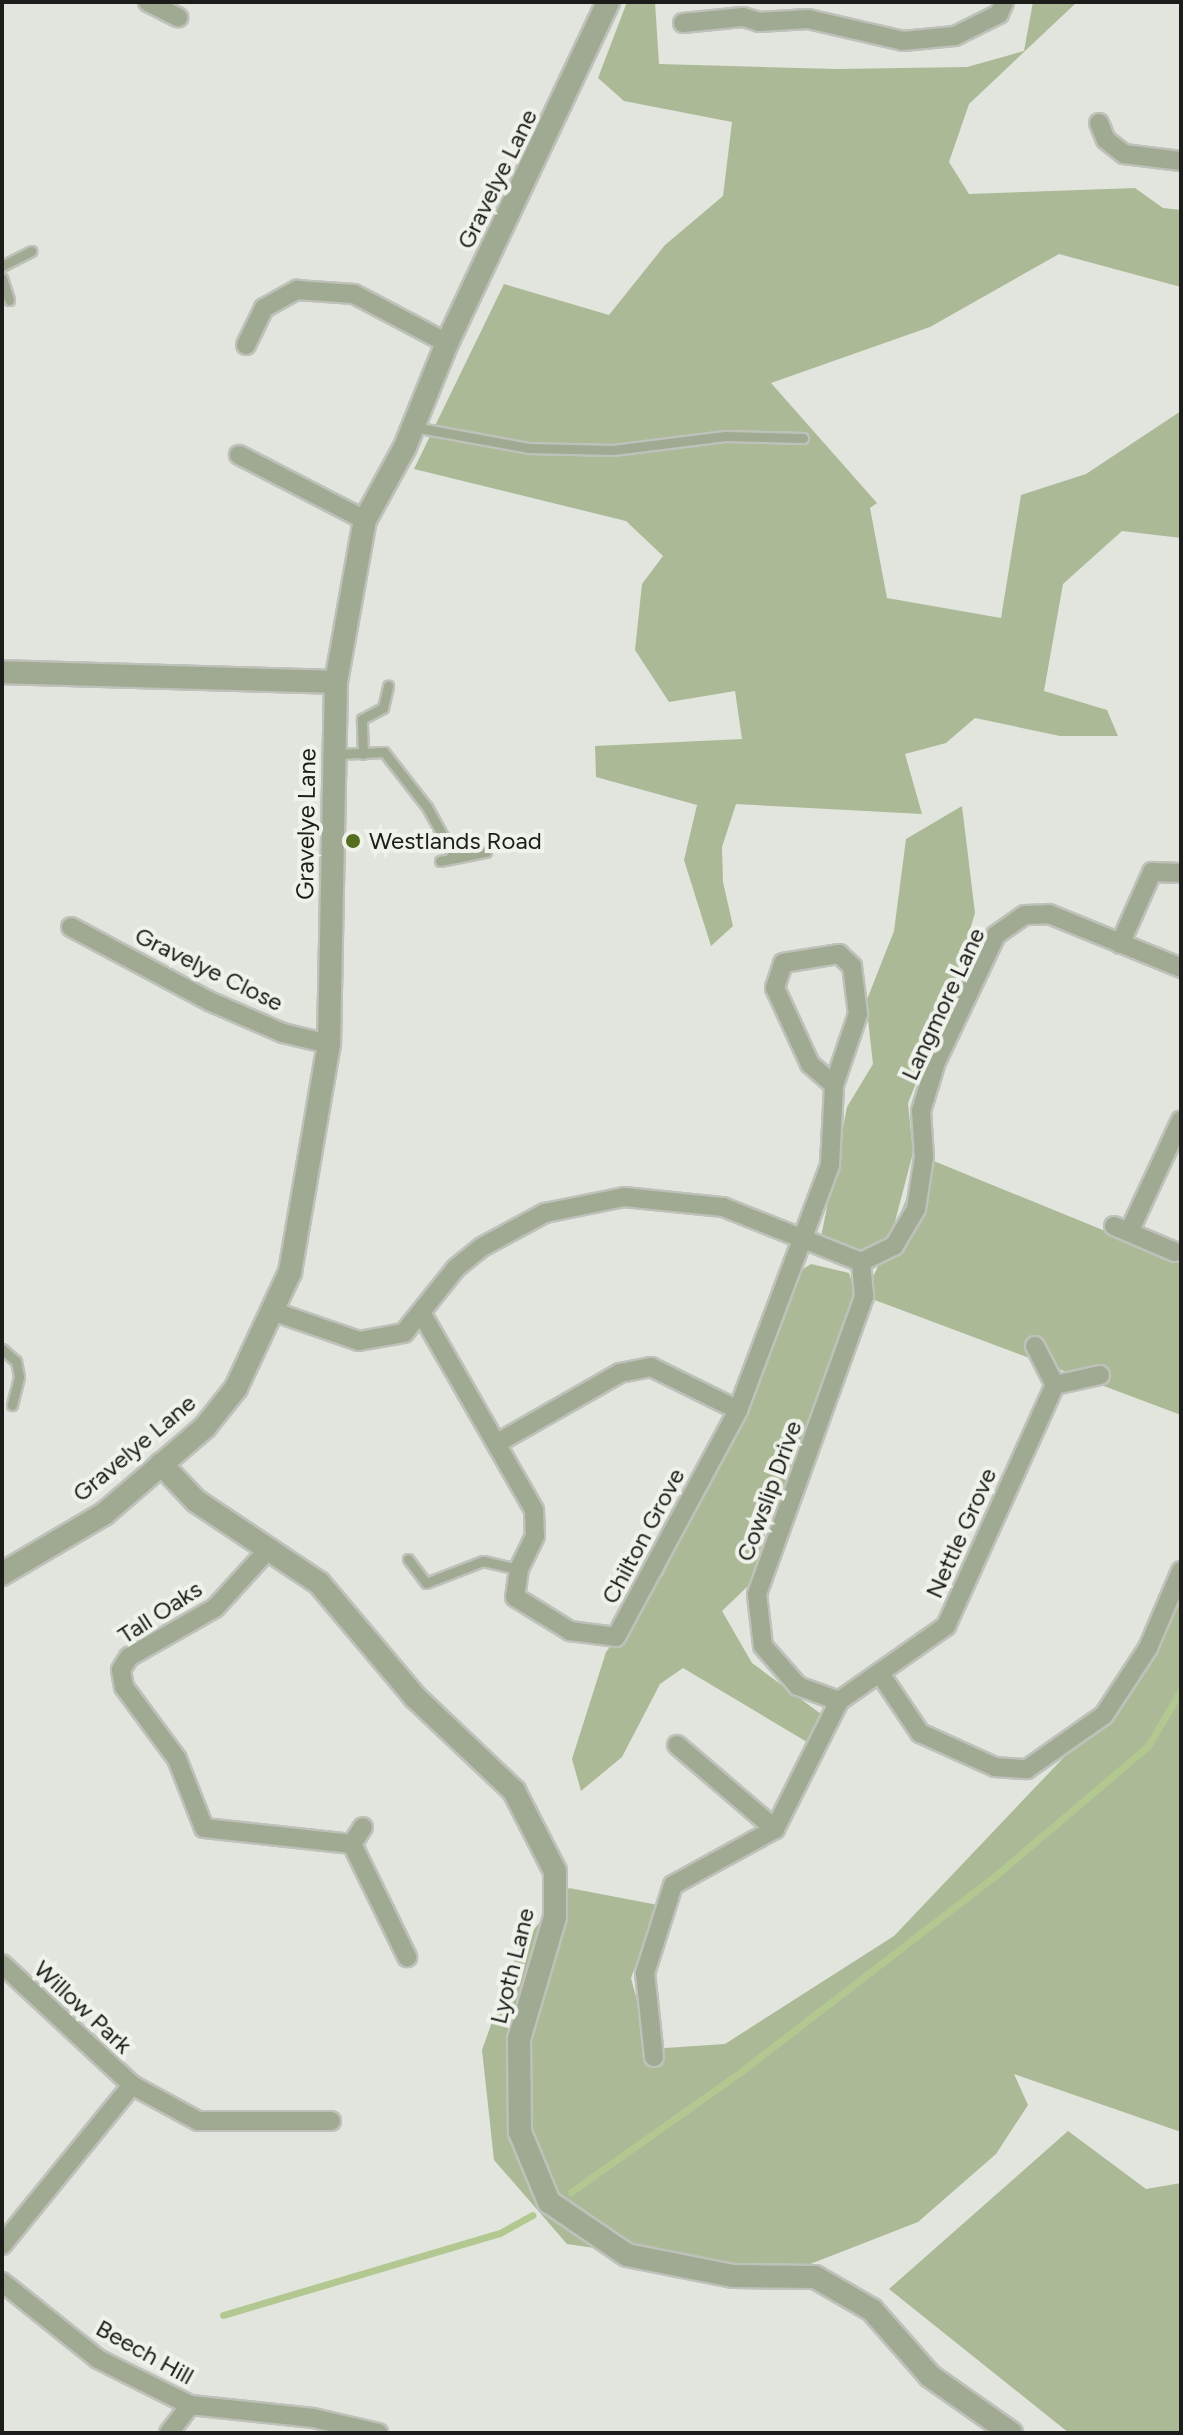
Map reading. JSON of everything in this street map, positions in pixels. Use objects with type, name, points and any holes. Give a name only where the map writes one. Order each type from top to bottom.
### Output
[{"type":"street","points":[[148,2],[178,17]]},
{"type":"street","name":"Gravelye Lane","points":[[2,1574],[104,1514],[205,1427],[236,1388],[290,1272],[329,1044],[336,682],[365,520],[414,427],[447,343],[608,2]]},
{"type":"street","points":[[683,23],[739,9],[759,22],[808,19],[903,41],[955,36],[999,14],[1004,2]]},
{"type":"street","points":[[1099,123],[1106,140],[1124,154],[1181,161]]},
{"type":"street","points":[[246,345],[264,308],[297,290],[354,294],[447,343]]},
{"type":"street","points":[[239,455],[365,520]]},
{"type":"street","points":[[2,672],[336,682]]},
{"type":"street","points":[[1120,944],[1152,872],[1181,873]]},
{"type":"street","name":"Langmore Lane","points":[[861,1262],[894,1246],[916,1209],[924,1157],[921,1111],[936,1062],[996,935],[1025,915],[1049,914],[1181,968]]},
{"type":"street","name":"Gravelye Close","points":[[71,927],[209,1001],[283,1033],[329,1044]]},
{"type":"street","name":"Chilton Grove","points":[[519,1569],[515,1597],[570,1631],[616,1637],[738,1410],[830,1165],[834,1085],[858,1014],[852,966],[839,954],[783,963],[775,988],[810,1064],[834,1085]]},
{"type":"street","points":[[1175,1252],[1122,1229],[1181,1120]]},
{"type":"street","points":[[272,1311],[359,1341],[404,1333],[423,1316],[456,1268],[482,1247],[545,1213],[590,1200],[676,1200],[723,1207],[861,1262]]},
{"type":"street","name":"Cowslip Drive","points":[[839,1701],[798,1686],[763,1646],[757,1594],[864,1296],[861,1262]]},
{"type":"street","points":[[423,1316],[499,1442],[534,1510],[535,1536],[519,1569]]},
{"type":"street","points":[[1035,1346],[1055,1385],[1100,1375]]},
{"type":"street","points":[[499,1442],[620,1373],[651,1367],[738,1410]]},
{"type":"street","name":"Nettle Grove","points":[[839,1701],[881,1675],[946,1626],[1055,1385]]},
{"type":"street","name":"Lyoth Lane","points":[[161,1464],[196,1501],[266,1552],[319,1583],[415,1697],[514,1791],[555,1871],[555,1917],[519,2039],[520,2132],[549,2202],[627,2255],[733,2276],[815,2277],[872,2310],[930,2376],[1011,2433]]},
{"type":"street","name":"Tall Oaks","points":[[266,1552],[215,1608],[129,1657],[121,1670],[124,1687],[177,1759],[204,1828],[352,1844]]},
{"type":"street","points":[[881,1675],[920,1733],[995,1767],[1027,1769],[1104,1715],[1148,1648],[1181,1571]]},
{"type":"street","points":[[654,2057],[645,1973],[673,1885],[775,1829],[839,1701]]},
{"type":"street","points":[[677,1745],[775,1829]]},
{"type":"street","points":[[363,1827],[352,1844],[407,1957]]},
{"type":"street","name":"Willow Park","points":[[2,1964],[132,2085],[198,2121],[331,2121]]},
{"type":"street","name":"Willow Park","points":[[2,2245],[132,2085]]},
{"type":"street","name":"Beech Hill","points":[[2,2282],[98,2359],[190,2405],[313,2418],[378,2433]]},
{"type":"street","points":[[169,2433],[190,2405]]},
{"type":"lane","points":[[2,266],[31,251]]},
{"type":"lane","points":[[2,278],[9,300]]},
{"type":"lane","points":[[414,427],[556,448],[613,450],[725,436],[803,438]]},
{"type":"lane","points":[[363,754],[362,719],[383,708],[388,686]]},
{"type":"lane","points":[[333,754],[384,752],[427,807],[455,858]]},
{"type":"lane","points":[[440,861],[486,852]]},
{"type":"lane","points":[[2,1349],[16,1361],[19,1377],[12,1405]]},
{"type":"lane","points":[[408,1559],[426,1583],[483,1561],[519,1569]]},
{"type":"green space","points":[[627,2],[655,2],[659,64],[836,69],[967,67],[1024,51],[1033,2],[1077,2],[969,104],[949,162],[969,194],[1135,188],[1163,208],[1181,210],[1181,287],[1059,254],[930,327],[771,383],[877,503],[870,508],[887,598],[1001,618],[1021,495],[1086,474],[1181,411],[1181,538],[1122,531],[1063,584],[1044,691],[1107,710],[1118,736],[1060,736],[975,718],[946,743],[905,754],[922,814],[736,804],[722,847],[723,882],[733,926],[711,946],[684,860],[697,805],[596,777],[595,746],[742,739],[735,691],[669,702],[635,650],[642,584],[663,556],[626,521],[414,469],[504,284],[609,315],[665,245],[723,196],[732,122],[624,101],[598,78]]},
{"type":"green space","points":[[962,806],[975,913],[948,1004],[908,1103],[913,1153],[892,1233],[924,1157],[1181,1262],[1181,1415],[864,1296],[889,1243],[863,1255],[821,1237],[847,1107],[873,1064],[866,1002],[894,931],[906,839]]},
{"type":"green space","points":[[811,1264],[849,1273],[857,1298],[820,1409],[771,1515],[750,1584],[722,1611],[752,1663],[821,1714],[807,1742],[683,1668],[660,1684],[622,1757],[581,1791],[572,1759],[606,1652],[663,1575],[777,1337],[800,1271]]},
{"type":"green space","points":[[1181,1571],[1181,2132],[1014,2074],[1028,2105],[996,2154],[918,2222],[782,2275],[567,2244],[494,2160],[482,2050],[519,1947],[569,1888],[658,1905],[631,1978],[650,2049],[725,2044],[894,1936],[1104,1715]]},
{"type":"green space","points":[[1068,2131],[1146,2189],[1181,2183],[1181,2433],[1069,2433],[889,2289]]},
{"type":"waterway","points":[[571,2192],[743,2070],[994,1877],[1148,1746],[1181,1690]]},
{"type":"waterway","points":[[223,2315],[500,2233],[532,2215]]},
{"type":"place","name":"Westlands Road","points":[[353,841]]}]
